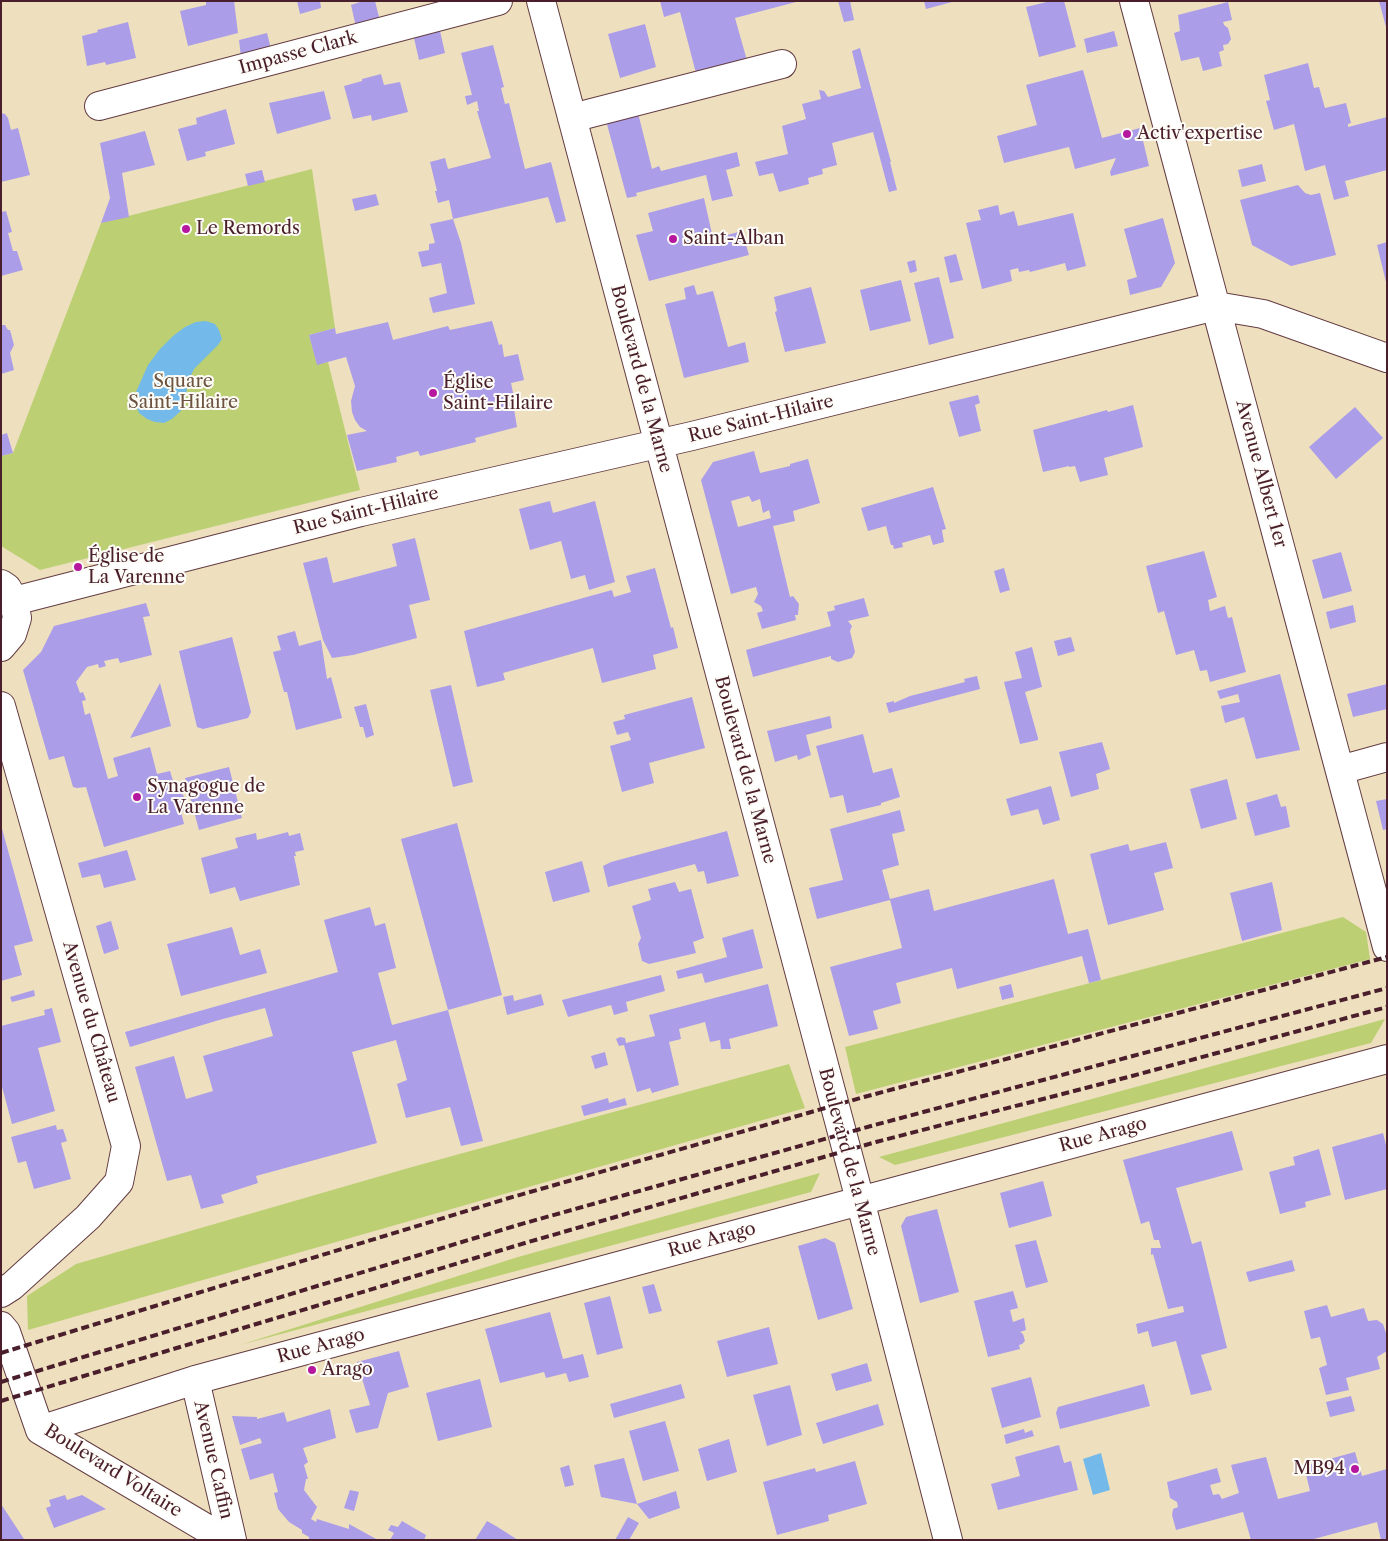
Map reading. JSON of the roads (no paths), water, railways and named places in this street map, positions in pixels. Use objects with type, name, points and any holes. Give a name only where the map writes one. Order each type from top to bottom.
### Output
[{"type":"street","name":"Impasse Clark","points":[[99,106],[498,1]]},
{"type":"street","name":"Boulevard de la Marne","points":[[541,1],[860,1200],[948,1540]]},
{"type":"street","name":"Avenue Albert 1er","points":[[1134,1],[1387,947]]},
{"type":"street","points":[[572,118],[782,64]]},
{"type":"street","name":"Rue Saint-Hilaire","points":[[8,593],[658,443],[1216,306],[1262,314],[1387,358]]},
{"type":"street","points":[[1,647],[12,634],[17,618],[8,593]]},
{"type":"street","name":"Avenue du Château","points":[[1,706],[126,1146],[119,1182],[88,1217],[12,1286],[1,1293]]},
{"type":"street","points":[[1340,770],[1387,757]]},
{"type":"street","name":"Rue Arago","points":[[40,1430],[195,1380],[1387,1059]]},
{"type":"street","name":"Boulevard Voltaire","points":[[1,1326],[6,1332],[40,1430],[226,1540]]},
{"type":"street","name":"Avenue Caffin","points":[[195,1380],[232,1540]]},
{"type":"water","points":[[206,321],[215,324],[222,339],[194,369],[188,382],[184,408],[172,419],[164,423],[147,419],[139,413],[135,403],[136,392],[148,365],[173,336],[196,322]]},
{"type":"water","points":[[1101,1453],[1110,1490],[1093,1495],[1083,1459]]},
{"type":"railway","points":[[1,1353],[509,1198],[864,1097],[1387,957]]},
{"type":"railway","points":[[1,1382],[518,1225],[871,1126],[1387,988]]},
{"type":"railway","points":[[1,1401],[525,1243],[876,1142],[1132,1076],[1387,1007]]},
{"type":"place","name":"Activ'expertise","points":[[1127,134]]},
{"type":"place","name":"Le Remords","points":[[186,229]]},
{"type":"place","name":"Saint-Alban","points":[[673,239]]},
{"type":"place","name":"Église Saint-Hilaire","points":[[433,393]]},
{"type":"place","name":"Église de La Varenne","points":[[78,567]]},
{"type":"place","name":"Synagogue de La Varenne","points":[[137,797]]},
{"type":"place","name":"Arago","points":[[312,1370]]},
{"type":"place","name":"MB94","points":[[1355,1469]]},
{"type":"park label","name":"Square Saint-Hilaire","points":[[183,392]]}]
